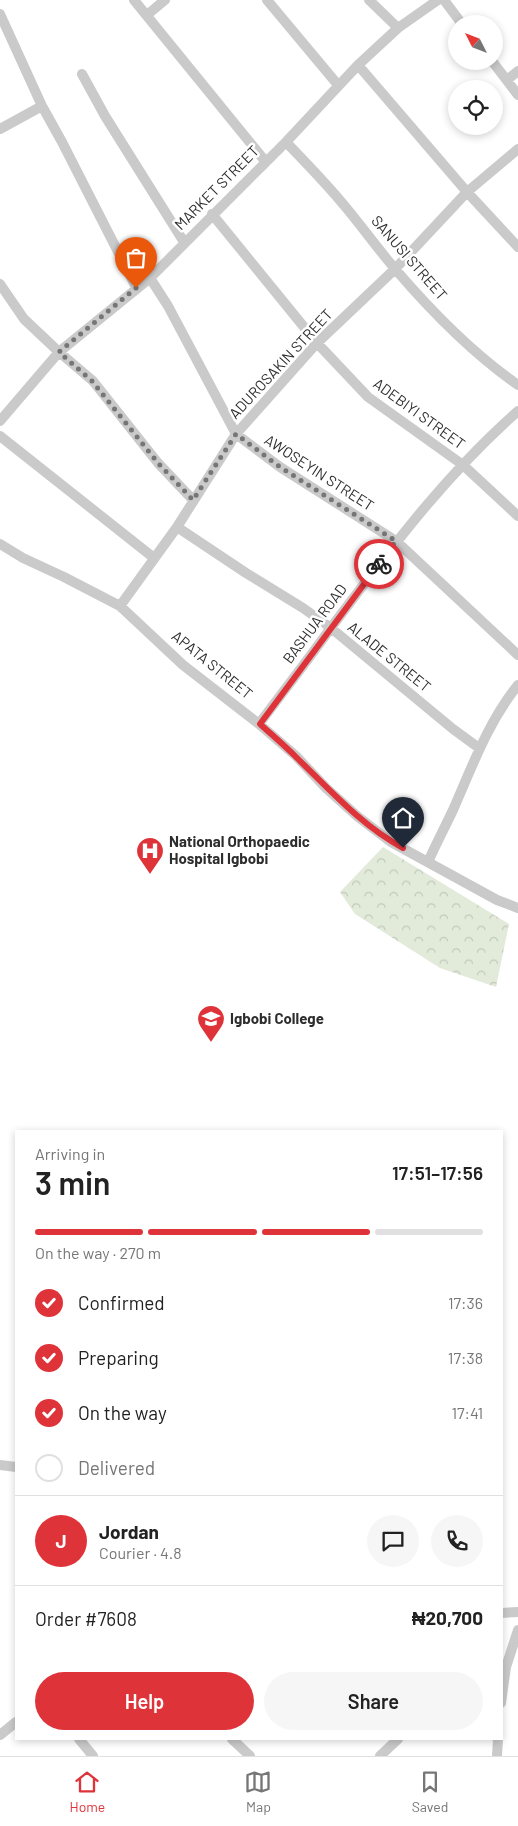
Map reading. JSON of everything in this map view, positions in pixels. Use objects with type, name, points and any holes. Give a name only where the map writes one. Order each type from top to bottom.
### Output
[{"type":"street","points":[[134,0],[264,161]]},
{"type":"street","points":[[147,15],[165,0]]},
{"type":"street","points":[[267,0],[338,85]]},
{"type":"street","points":[[369,0],[398,28]]},
{"type":"street","name":"MARKET STREET","points":[[0,421],[59,352],[150,278],[264,161],[286,142],[358,65],[398,28],[438,0]]},
{"type":"street","points":[[444,0],[455,15]]},
{"type":"street","points":[[0,14],[42,106],[136,288]]},
{"type":"street","points":[[358,65],[467,192],[518,247]]},
{"type":"street","points":[[499,70],[518,95]]},
{"type":"street","points":[[506,80],[518,72]]},
{"type":"street","points":[[82,74],[105,116],[184,242]]},
{"type":"street","points":[[0,128],[42,106]]},
{"type":"street","name":"SANUSI STREET","points":[[286,142],[342,203],[396,270],[468,345],[518,385]]},
{"type":"street","name":"ADUROSAKIN STREET","points":[[120,606],[177,527],[236,434],[317,343],[396,270],[467,192],[518,149]]},
{"type":"street","name":"ADEBIYI STREET","points":[[212,214],[317,343],[368,397],[463,465],[518,516]]},
{"type":"street","name":"AWOSEYIN STREET","points":[[150,278],[168,306],[236,434],[280,467],[396,541],[518,655]]},
{"type":"street","points":[[0,284],[24,319],[92,381],[158,463],[193,500]]},
{"type":"street","name":"BASHUA ROAD","points":[[260,724],[396,541],[486,439],[518,411]]},
{"type":"street","points":[[0,436],[154,558]]},
{"type":"street","name":"ALADE STREET","points":[[177,527],[331,628],[453,729],[479,748]]},
{"type":"street","name":"APATA STREET","points":[[0,544],[22,558],[120,606],[184,665],[260,724],[296,756],[326,788],[357,816],[391,842],[496,900],[518,908]]},
{"type":"street","points":[[428,862],[479,748],[494,720],[518,685]]},
{"type":"street","points":[[0,1465],[15,1466]]},
{"type":"street","points":[[503,1613],[518,1612]]},
{"type":"street","points":[[503,1689],[506,1667],[518,1630]]},
{"type":"street","points":[[0,1735],[15,1723]]},
{"type":"street","points":[[80,1740],[93,1756]]},
{"type":"street","points":[[233,1740],[250,1756]]},
{"type":"street","points":[[380,1756],[397,1740]]},
{"type":"street","points":[[497,1756],[498,1740]]},
{"type":"green space","points":[[383,847],[509,924],[496,987],[440,968],[355,914],[340,892]]},
{"type":"way so far","points":[[136,288],[59,352],[92,381],[158,463],[193,500],[236,434],[259,453],[396,541],[379,564]]},
{"type":"place","name":"National Orthopaedic Hospital Igbobi","points":[[150,875]]},
{"type":"place","name":"Igbobi College","points":[[211,1043]]},
{"type":"route","points":[[379,564],[260,724],[296,756],[326,788],[357,816],[391,842],[403,848]]}]
